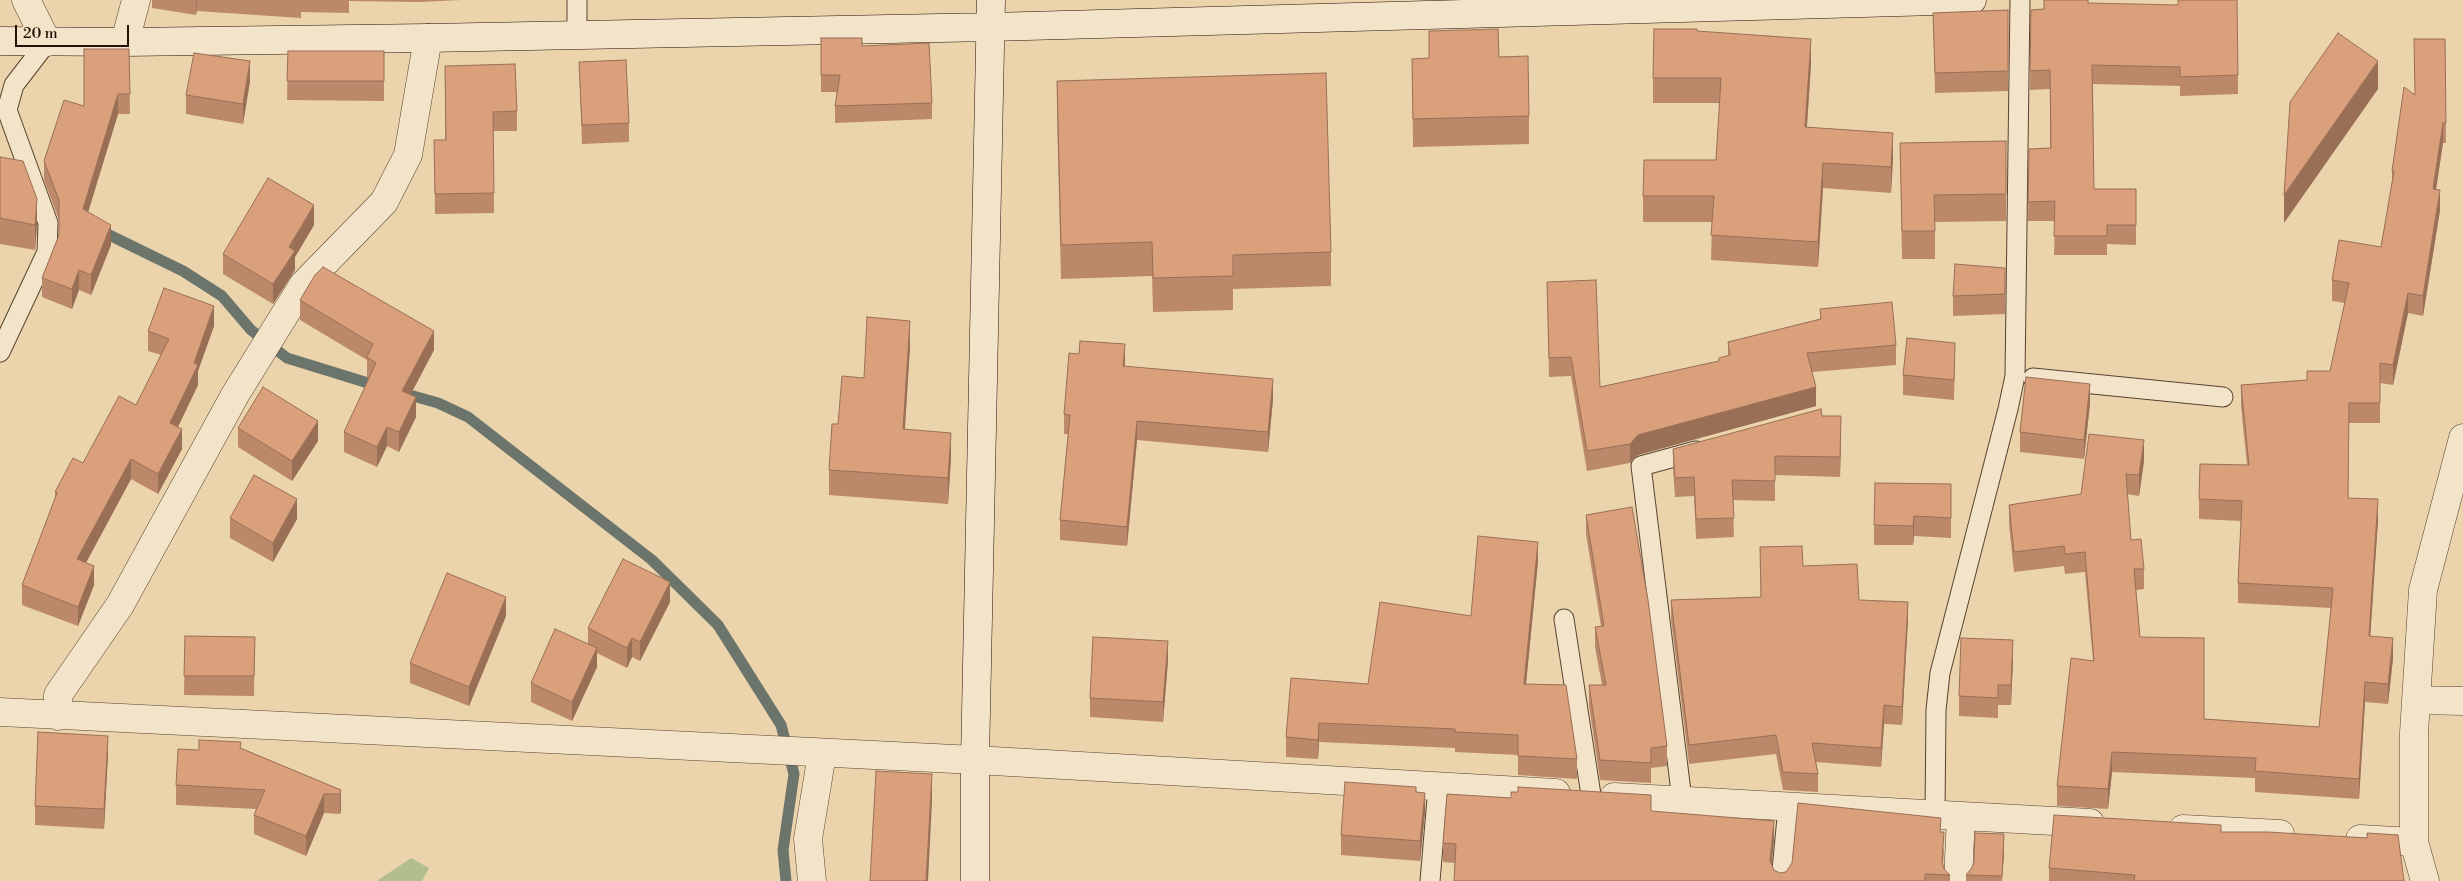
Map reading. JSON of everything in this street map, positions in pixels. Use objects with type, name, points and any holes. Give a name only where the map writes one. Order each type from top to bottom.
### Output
[{"type":"street","points":[[26,0],[47,42]]},
{"type":"street","points":[[125,42],[136,0]]},
{"type":"street","points":[[975,881],[975,760],[991,0]]},
{"type":"street","points":[[0,41],[125,42],[428,38],[991,27],[1972,0]]},
{"type":"street","points":[[58,716],[58,695],[120,606],[235,395],[303,285],[384,202],[408,155],[428,38]]},
{"type":"street","points":[[2425,881],[2414,842],[2414,733],[2423,590],[2463,438]]},
{"type":"street","points":[[2416,700],[2463,701]]},
{"type":"street","points":[[0,712],[822,754],[975,760],[2118,825]]},
{"type":"street","points":[[812,881],[808,839],[822,754]]},
{"type":"street","points":[[1948,816],[1958,881]]},
{"type":"street","points":[[2158,827],[2306,836]]},
{"type":"street","points":[[2335,837],[2414,842]]},
{"type":"lane","points":[[577,0],[577,35]]},
{"type":"lane","points":[[1948,816],[1936,710],[1940,672],[2008,409],[2014,376],[2020,0]]},
{"type":"lane","points":[[0,352],[47,252],[48,223],[7,110],[14,85],[47,42]]},
{"type":"lane","points":[[2014,376],[2223,397]]},
{"type":"lane","points":[[1682,800],[1641,466],[1718,445]]},
{"type":"lane","points":[[1564,619],[1591,795]]},
{"type":"lane","points":[[1430,881],[1438,787]]},
{"type":"lane","points":[[1781,881],[1788,806]]},
{"type":"green space","points":[[411,858],[429,868],[422,881],[377,881]]},
{"type":"building","points":[[2044,0],[2088,0],[2088,3],[2178,5],[2178,0],[2237,0],[2238,75],[2180,77],[2180,67],[2092,65],[2094,189],[2136,189],[2136,225],[2107,225],[2107,236],[2054,236],[2055,201],[2028,202],[2029,149],[2051,148],[2050,70],[2030,71],[2031,10],[2044,9]]},
{"type":"building","points":[[2008,10],[2008,71],[1935,73],[1933,13]]},
{"type":"building","points":[[1498,29],[1499,57],[1528,56],[1529,116],[1413,119],[1412,59],[1429,58],[1429,31]]},
{"type":"building","points":[[1654,29],[1697,29],[1697,31],[1811,39],[1805,127],[1893,133],[1891,167],[1823,163],[1818,242],[1711,235],[1714,196],[1643,196],[1644,160],[1716,160],[1721,78],[1653,78]]},
{"type":"building","points":[[2338,33],[2378,61],[2284,195],[2290,102]]},
{"type":"building","points":[[821,38],[862,38],[862,46],[929,43],[932,103],[835,106],[840,75],[821,75]]},
{"type":"building","points":[[2414,39],[2445,39],[2446,123],[2443,123],[2433,189],[2440,190],[2423,296],[2408,293],[2393,365],[2380,363],[2380,403],[2349,403],[2348,498],[2378,499],[2369,636],[2393,638],[2388,684],[2365,682],[2359,779],[2255,771],[2256,758],[2112,752],[2108,789],[2057,786],[2071,658],[2094,661],[2085,552],[2065,554],[2064,546],[2014,552],[2009,505],[2081,494],[2089,434],[2144,440],[2139,475],[2126,474],[2131,540],[2141,539],[2144,569],[2134,569],[2140,637],[2204,638],[2204,719],[2319,727],[2333,588],[2238,583],[2242,501],[2199,499],[2200,464],[2249,465],[2241,385],[2307,380],[2307,371],[2330,371],[2349,283],[2332,280],[2339,240],[2381,247],[2394,171],[2392,171],[2404,87],[2415,95]]},
{"type":"building","points":[[84,49],[129,49],[130,94],[118,94],[83,209],[111,225],[91,275],[79,270],[72,289],[42,278],[59,235],[59,200],[44,161],[64,100],[84,106]]},
{"type":"building","points":[[288,51],[384,51],[384,81],[287,81]]},
{"type":"building","points":[[194,53],[250,61],[243,104],[186,95]]},
{"type":"building","points":[[626,60],[629,123],[582,125],[579,62]]},
{"type":"building","points":[[515,64],[517,111],[493,112],[494,193],[435,194],[434,140],[446,140],[445,66]]},
{"type":"building","points":[[1326,73],[1331,252],[1233,255],[1233,276],[1153,278],[1152,242],[1061,245],[1057,81]]},
{"type":"building","points":[[2006,141],[2006,194],[1934,195],[1935,231],[1902,231],[1900,143]]},
{"type":"building","points":[[0,157],[23,161],[37,199],[35,225],[0,218]]},
{"type":"building","points":[[268,178],[314,205],[289,247],[295,251],[273,284],[223,254]]},
{"type":"building","points":[[1955,264],[2005,268],[2005,294],[1953,296]]},
{"type":"building","points":[[323,267],[434,331],[402,391],[416,397],[399,432],[387,427],[377,447],[344,432],[376,363],[367,357],[373,344],[300,300],[315,275]]},
{"type":"building","points":[[1596,280],[1600,387],[1719,361],[1719,358],[1730,355],[1728,342],[1821,319],[1820,309],[1892,302],[1896,345],[1807,353],[1816,387],[1638,435],[1630,444],[1587,451],[1571,357],[1549,358],[1547,282]]},
{"type":"building","points":[[164,288],[214,306],[194,363],[198,365],[170,423],[182,429],[158,474],[131,459],[77,559],[94,566],[78,607],[22,585],[57,493],[55,492],[73,458],[83,463],[119,396],[136,405],[169,339],[148,331]]},
{"type":"building","points":[[867,317],[910,321],[903,429],[951,433],[948,478],[829,470],[832,424],[838,424],[842,376],[864,378]]},
{"type":"building","points":[[1907,338],[1955,343],[1954,380],[1903,375]]},
{"type":"building","points":[[1080,341],[1125,344],[1123,366],[1273,379],[1268,432],[1137,421],[1127,527],[1060,520],[1070,415],[1064,414],[1069,353],[1079,354]]},
{"type":"building","points":[[2026,377],[2090,384],[2084,440],[2020,432]]},
{"type":"building","points":[[263,387],[318,421],[292,461],[238,428]]},
{"type":"building","points":[[1821,409],[1822,416],[1841,416],[1840,457],[1775,456],[1775,481],[1732,480],[1734,518],[1696,519],[1694,477],[1675,478],[1673,449]]},
{"type":"building","points":[[254,475],[297,499],[273,543],[230,518]]},
{"type":"building","points":[[1875,483],[1951,484],[1951,518],[1914,516],[1913,526],[1874,525]]},
{"type":"building","points":[[1632,507],[1648,600],[1667,746],[1651,748],[1651,763],[1600,760],[1589,685],[1606,685],[1595,627],[1604,626],[1586,515]]},
{"type":"building","points":[[1478,536],[1538,542],[1524,684],[1566,685],[1577,759],[1518,756],[1518,735],[1455,732],[1455,729],[1319,723],[1318,740],[1286,737],[1291,678],[1368,684],[1380,602],[1471,616]]},
{"type":"building","points":[[1802,546],[1803,566],[1857,564],[1859,600],[1908,602],[1902,707],[1884,705],[1881,748],[1812,743],[1818,774],[1783,772],[1776,735],[1689,745],[1671,600],[1761,597],[1760,547]]},
{"type":"building","points":[[623,559],[670,582],[640,642],[632,638],[627,648],[588,628]]},
{"type":"building","points":[[447,573],[506,597],[469,687],[410,663]]},
{"type":"building","points":[[555,629],[597,648],[572,702],[531,683]]},
{"type":"building","points":[[185,636],[255,637],[254,676],[184,676]]},
{"type":"building","points":[[1093,637],[1168,641],[1163,702],[1090,698]]},
{"type":"building","points":[[1961,638],[2013,640],[2011,685],[1998,685],[1998,698],[1959,696]]},
{"type":"building","points":[[38,732],[108,736],[104,809],[35,806]]},
{"type":"building","points":[[199,740],[241,742],[240,748],[341,790],[340,794],[324,794],[306,836],[254,815],[265,790],[176,785],[178,749],[199,750]]},
{"type":"building","points":[[876,771],[932,774],[926,881],[870,881]]},
{"type":"building","points":[[1345,782],[1416,787],[1416,792],[1425,793],[1420,841],[1341,835]]},
{"type":"building","points":[[1518,787],[1651,795],[1651,811],[1774,821],[1770,861],[1774,870],[1780,873],[1786,872],[1792,863],[1798,803],[1941,818],[1940,832],[1944,832],[1942,861],[1944,869],[1950,875],[1925,874],[1925,881],[1454,881],[1456,844],[1443,843],[1447,794],[1511,798],[1511,792],[1518,792]]},
{"type":"building","points":[[2054,815],[2221,825],[2221,832],[2268,832],[2367,838],[2367,833],[2398,835],[2404,881],[2134,881],[2135,875],[2049,868]]},
{"type":"building","points":[[1975,833],[2004,834],[2002,876],[1966,875],[1974,863]]},
{"type":"waterway","points":[[99,230],[183,271],[222,296],[251,330],[287,358],[381,387]]},
{"type":"waterway","points":[[399,392],[438,403],[468,417],[652,560],[718,625],[781,725],[794,774],[783,850],[786,881]]}]
